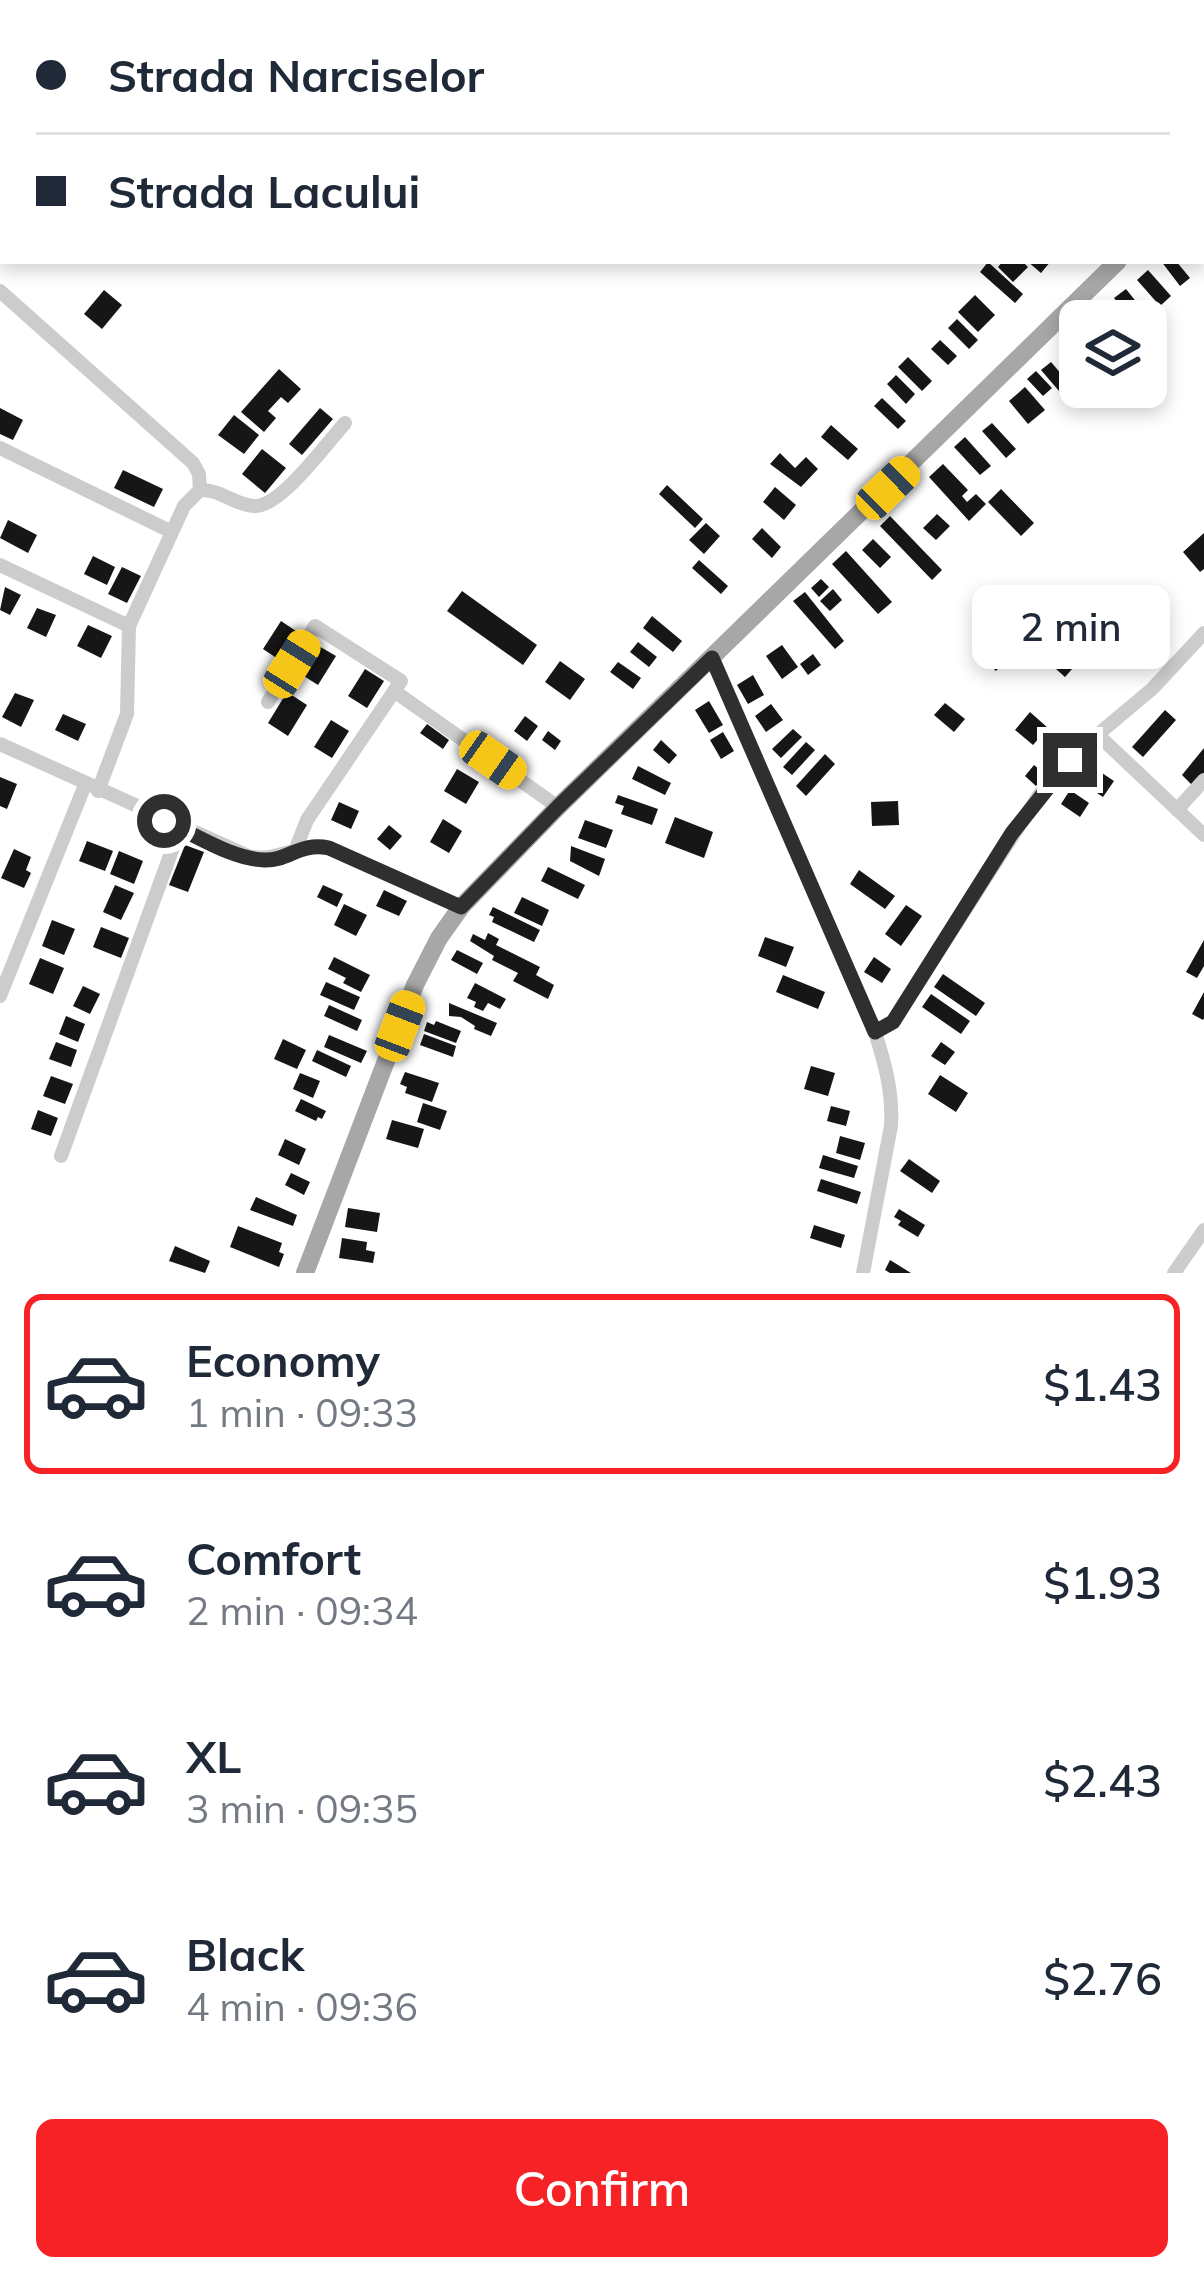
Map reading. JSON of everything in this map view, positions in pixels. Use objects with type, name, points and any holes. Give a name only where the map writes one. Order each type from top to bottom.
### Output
[{"type":"main road","points":[[305,1273],[415,985],[461,907],[1115,264]]},
{"type":"street","points":[[0,291],[193,463],[200,490]]},
{"type":"street","points":[[0,996],[127,714],[129,626],[184,506],[200,490],[217,491],[251,506],[266,505],[344,423]]},
{"type":"street","points":[[0,448],[172,532]]},
{"type":"street","points":[[0,565],[129,626]]},
{"type":"street","points":[[268,702],[315,626],[401,681],[308,820],[296,848]]},
{"type":"street","points":[[875,1032],[893,1022],[1040,795],[1070,760],[1152,689],[1204,633]]},
{"type":"street","points":[[712,658],[875,1032],[892,1105],[863,1273]]},
{"type":"street","points":[[394,691],[558,807]]},
{"type":"street","points":[[1098,736],[1204,835]]},
{"type":"street","points":[[0,744],[180,828],[265,860],[296,848],[329,848],[461,907]]},
{"type":"street","points":[[1177,810],[1204,780]]},
{"type":"street","points":[[61,1156],[180,828]]},
{"type":"street","points":[[1174,1273],[1204,1230]]},
{"type":"building","points":[[990,264],[1023,294],[1015,303],[980,272]]},
{"type":"building","points":[[1025,264],[1028,267],[1013,282],[998,267]]},
{"type":"building","points":[[1163,264],[1178,264],[1190,278],[1180,286]]},
{"type":"building","points":[[1148,270],[1171,296],[1155,300],[1137,280]]},
{"type":"building","points":[[1126,289],[1135,300],[1116,300]]},
{"type":"building","points":[[104,290],[122,305],[102,329],[84,314]]},
{"type":"building","points":[[975,295],[995,315],[978,332],[958,312]]},
{"type":"building","points":[[957,319],[978,340],[969,349],[948,328]]},
{"type":"building","points":[[940,340],[957,356],[948,365],[931,349]]},
{"type":"building","points":[[908,357],[932,381],[922,391],[898,367]]},
{"type":"building","points":[[1051,362],[1059,371],[1059,391],[1041,370]]},
{"type":"building","points":[[279,369],[301,389],[288,403],[281,397],[268,411],[276,418],[264,432],[241,412]]},
{"type":"building","points":[[1036,371],[1052,388],[1043,396],[1027,379]]},
{"type":"building","points":[[896,375],[915,394],[906,404],[887,384]]},
{"type":"building","points":[[1025,387],[1045,410],[1028,424],[1009,401]]},
{"type":"building","points":[[882,398],[906,421],[898,429],[874,406]]},
{"type":"building","points":[[0,408],[23,420],[13,440],[0,434]]},
{"type":"building","points":[[320,408],[333,419],[302,455],[289,444]]},
{"type":"building","points":[[234,415],[259,435],[244,454],[218,435]]},
{"type":"building","points":[[992,423],[1016,449],[1006,458],[982,431]]},
{"type":"building","points":[[831,425],[858,449],[848,460],[821,437]]},
{"type":"building","points":[[965,437],[991,466],[980,475],[954,447]]},
{"type":"building","points":[[262,449],[286,468],[265,493],[242,474]]},
{"type":"building","points":[[780,453],[795,468],[806,457],[818,469],[801,487],[770,464]]},
{"type":"building","points":[[943,464],[968,490],[962,496],[967,502],[976,494],[986,504],[969,521],[929,477]]},
{"type":"building","points":[[123,470],[163,489],[154,507],[114,488]]},
{"type":"building","points":[[667,485],[703,519],[695,528],[659,494]]},
{"type":"building","points":[[775,487],[796,505],[784,520],[763,502]]},
{"type":"building","points":[[1001,489],[1034,523],[1021,536],[988,502]]},
{"type":"building","points":[[937,514],[950,526],[936,540],[923,528]]},
{"type":"building","points":[[890,516],[942,570],[932,580],[880,526]]},
{"type":"building","points":[[8,520],[37,535],[28,553],[0,538]]},
{"type":"building","points":[[706,523],[720,536],[704,554],[689,540]]},
{"type":"building","points":[[762,528],[781,547],[772,558],[752,539]]},
{"type":"building","points":[[1204,533],[1204,569],[1200,572],[1183,552]]},
{"type":"building","points":[[873,539],[891,557],[880,568],[862,550]]},
{"type":"building","points":[[846,551],[892,602],[878,614],[832,564]]},
{"type":"building","points":[[93,556],[115,567],[107,585],[84,574]]},
{"type":"building","points":[[699,560],[728,586],[721,594],[692,568]]},
{"type":"building","points":[[122,567],[141,576],[127,603],[108,594]]},
{"type":"building","points":[[821,579],[829,587],[819,597],[811,588]]},
{"type":"building","points":[[5,587],[21,595],[10,615],[0,610]]},
{"type":"building","points":[[833,589],[842,600],[830,611],[820,601]]},
{"type":"building","points":[[462,591],[537,645],[523,665],[447,611]]},
{"type":"building","points":[[805,592],[844,641],[835,649],[793,601]]},
{"type":"building","points":[[37,608],[56,615],[46,637],[27,628]]},
{"type":"building","points":[[652,616],[682,641],[673,652],[643,628]]},
{"type":"building","points":[[281,621],[299,633],[281,661],[263,649]]},
{"type":"building","points":[[88,625],[112,636],[101,658],[77,646]]},
{"type":"building","points":[[638,642],[657,657],[649,667],[630,652]]},
{"type":"building","points":[[1064,643],[1081,659],[1065,677],[1048,662]]},
{"type":"building","points":[[997,644],[1010,656],[996,671],[983,659]]},
{"type":"building","points":[[317,645],[336,656],[318,685],[299,673]]},
{"type":"building","points":[[782,645],[798,667],[782,679],[766,656]]},
{"type":"building","points":[[813,654],[821,665],[808,675],[800,664]]},
{"type":"building","points":[[560,661],[585,679],[570,700],[545,682]]},
{"type":"building","points":[[618,662],[641,678],[633,689],[610,672]]},
{"type":"building","points":[[365,669],[384,681],[367,708],[348,696]]},
{"type":"building","points":[[753,675],[764,695],[748,704],[737,685]]},
{"type":"building","points":[[287,692],[307,705],[288,736],[268,723]]},
{"type":"building","points":[[15,693],[34,700],[21,727],[2,717]]},
{"type":"building","points":[[709,701],[723,725],[709,733],[695,710]]},
{"type":"building","points":[[945,703],[965,719],[954,732],[934,715]]},
{"type":"building","points":[[771,704],[783,720],[766,732],[755,716]]},
{"type":"building","points":[[1165,710],[1176,720],[1143,757],[1132,747]]},
{"type":"building","points":[[1030,712],[1048,728],[1033,745],[1015,730]]},
{"type":"building","points":[[63,714],[86,724],[78,741],[55,730]]},
{"type":"building","points":[[525,716],[538,726],[527,741],[514,731]]},
{"type":"building","points":[[331,720],[349,731],[332,758],[314,747]]},
{"type":"building","points":[[427,724],[449,740],[443,749],[420,733]]},
{"type":"building","points":[[793,729],[802,737],[781,758],[772,749]]},
{"type":"building","points":[[548,731],[561,741],[555,750],[542,740]]},
{"type":"building","points":[[723,732],[734,751],[721,759],[710,740]]},
{"type":"building","points":[[661,740],[677,755],[669,764],[653,750]]},
{"type":"building","points":[[806,742],[815,750],[792,775],[783,767]]},
{"type":"building","points":[[1204,748],[1204,776],[1194,787],[1182,775]]},
{"type":"building","points":[[825,754],[835,764],[806,796],[796,786]]},
{"type":"building","points":[[1034,765],[1046,775],[1036,786],[1025,776]]},
{"type":"building","points":[[638,766],[671,783],[665,795],[632,779]]},
{"type":"building","points":[[1093,767],[1114,781],[1103,797],[1082,783]]},
{"type":"building","points":[[457,769],[479,782],[466,804],[444,791]]},
{"type":"building","points":[[0,777],[17,784],[7,809],[0,806]]},
{"type":"building","points":[[1070,790],[1089,803],[1080,817],[1061,804]]},
{"type":"building","points":[[618,795],[658,809],[652,825],[621,814],[624,806],[615,803]]},
{"type":"building","points":[[898,801],[899,825],[872,826],[871,802]]},
{"type":"building","points":[[339,802],[359,811],[351,829],[331,820]]},
{"type":"building","points":[[675,817],[713,832],[704,858],[665,843]]},
{"type":"building","points":[[443,819],[462,831],[449,853],[430,842]]},
{"type":"building","points":[[585,820],[613,830],[606,848],[578,838]]},
{"type":"building","points":[[389,825],[402,836],[390,850],[377,839]]},
{"type":"building","points":[[87,841],[113,851],[105,871],[79,861]]},
{"type":"building","points":[[185,845],[204,852],[188,892],[169,885]]},
{"type":"building","points":[[571,846],[605,859],[599,876],[570,861]]},
{"type":"building","points":[[14,849],[31,857],[24,888],[1,878]]},
{"type":"building","points":[[119,851],[143,861],[134,884],[110,874]]},
{"type":"building","points":[[548,867],[585,885],[578,899],[541,881]]},
{"type":"building","points":[[859,870],[895,896],[885,909],[850,884]]},
{"type":"building","points":[[115,885],[134,893],[121,920],[103,912]]},
{"type":"building","points":[[323,885],[343,894],[337,907],[317,897]]},
{"type":"building","points":[[384,890],[407,901],[399,916],[376,906]]},
{"type":"building","points":[[522,897],[549,910],[542,926],[514,913]]},
{"type":"building","points":[[344,904],[367,915],[356,936],[334,925]]},
{"type":"building","points":[[906,905],[922,916],[901,946],[885,934]]},
{"type":"building","points":[[493,907],[540,930],[534,942],[492,922]]},
{"type":"building","points":[[52,920],[75,929],[64,955],[42,946]]},
{"type":"building","points":[[101,927],[129,938],[121,958],[93,947]]},
{"type":"building","points":[[488,933],[499,939],[496,945],[540,967],[536,975],[554,985],[548,999],[513,981],[518,973],[492,960],[494,956],[470,941],[473,934],[485,940]]},
{"type":"building","points":[[765,937],[794,947],[786,967],[758,956]]},
{"type":"building","points":[[1204,940],[1204,966],[1197,978],[1186,972]]},
{"type":"building","points":[[457,950],[483,963],[477,974],[451,960]]},
{"type":"building","points":[[334,957],[370,975],[361,992],[328,969]]},
{"type":"building","points":[[874,957],[891,969],[882,983],[864,972]]},
{"type":"building","points":[[40,958],[64,968],[53,994],[29,984]]},
{"type":"building","points":[[943,974],[985,1003],[976,1016],[934,987]]},
{"type":"building","points":[[783,975],[825,992],[818,1009],[776,992]]},
{"type":"building","points":[[326,982],[360,997],[354,1010],[320,995]]},
{"type":"building","points":[[475,983],[506,999],[500,1009],[488,1003],[483,1011],[474,1007],[476,1002],[467,998]]},
{"type":"building","points":[[83,986],[100,994],[90,1014],[73,1006]]},
{"type":"building","points":[[1204,992],[1204,1018],[1203,1020],[1192,1014]]},
{"type":"building","points":[[931,994],[970,1021],[961,1034],[922,1007]]},
{"type":"building","points":[[449,1003],[497,1023],[491,1036],[461,1017],[449,1016]]},
{"type":"building","points":[[329,1005],[362,1020],[357,1031],[324,1016]]},
{"type":"building","points":[[66,1016],[85,1024],[78,1042],[59,1034]]},
{"type":"building","points":[[436,1021],[461,1031],[456,1043],[424,1031],[427,1022],[434,1025]]},
{"type":"building","points":[[424,1034],[456,1046],[453,1057],[420,1045]]},
{"type":"building","points":[[329,1035],[367,1051],[361,1063],[324,1047]]},
{"type":"building","points":[[283,1039],[306,1050],[297,1069],[274,1059]]},
{"type":"building","points":[[56,1042],[77,1050],[71,1067],[49,1059]]},
{"type":"building","points":[[941,1042],[955,1052],[945,1065],[931,1056]]},
{"type":"building","points":[[317,1050],[351,1066],[346,1077],[312,1061]]},
{"type":"building","points":[[811,1066],[835,1073],[828,1096],[804,1089]]},
{"type":"building","points":[[405,1072],[439,1083],[432,1102],[405,1093],[407,1087],[400,1084]]},
{"type":"building","points":[[300,1073],[320,1081],[313,1098],[293,1089]]},
{"type":"building","points":[[940,1075],[968,1093],[956,1112],[928,1094]]},
{"type":"building","points":[[51,1076],[73,1084],[65,1104],[43,1096]]},
{"type":"building","points":[[301,1099],[326,1111],[322,1119],[316,1121],[295,1111]]},
{"type":"building","points":[[423,1103],[447,1111],[440,1130],[417,1122]]},
{"type":"building","points":[[831,1106],[850,1111],[846,1126],[827,1121]]},
{"type":"building","points":[[38,1110],[58,1118],[51,1136],[31,1129]]},
{"type":"building","points":[[392,1120],[424,1129],[418,1148],[386,1139]]},
{"type":"building","points":[[840,1136],[865,1143],[860,1160],[836,1153]]},
{"type":"building","points":[[285,1139],[306,1149],[299,1165],[278,1155]]},
{"type":"building","points":[[823,1155],[858,1166],[854,1178],[819,1168]]},
{"type":"building","points":[[909,1159],[940,1181],[932,1193],[900,1171]]},
{"type":"building","points":[[291,1173],[310,1182],[304,1195],[285,1185]]},
{"type":"building","points":[[821,1179],[861,1192],[857,1204],[817,1191]]},
{"type":"building","points":[[256,1197],[297,1215],[293,1226],[250,1210]]},
{"type":"building","points":[[348,1208],[380,1213],[377,1232],[345,1227]]},
{"type":"building","points":[[899,1209],[925,1225],[918,1237],[898,1225],[901,1221],[894,1217]]},
{"type":"building","points":[[814,1225],[845,1235],[841,1248],[810,1238]]},
{"type":"building","points":[[238,1226],[282,1243],[279,1267],[230,1247]]},
{"type":"building","points":[[342,1238],[367,1242],[366,1250],[375,1252],[373,1263],[339,1258]]},
{"type":"building","points":[[175,1246],[210,1261],[205,1273],[169,1261]]},
{"type":"building","points":[[890,1260],[911,1273],[885,1270]]},
{"type":"route","points":[[164,821],[265,860],[296,848],[329,848],[461,907],[712,658],[875,1032],[893,1022],[1012,833],[1070,760]]}]
